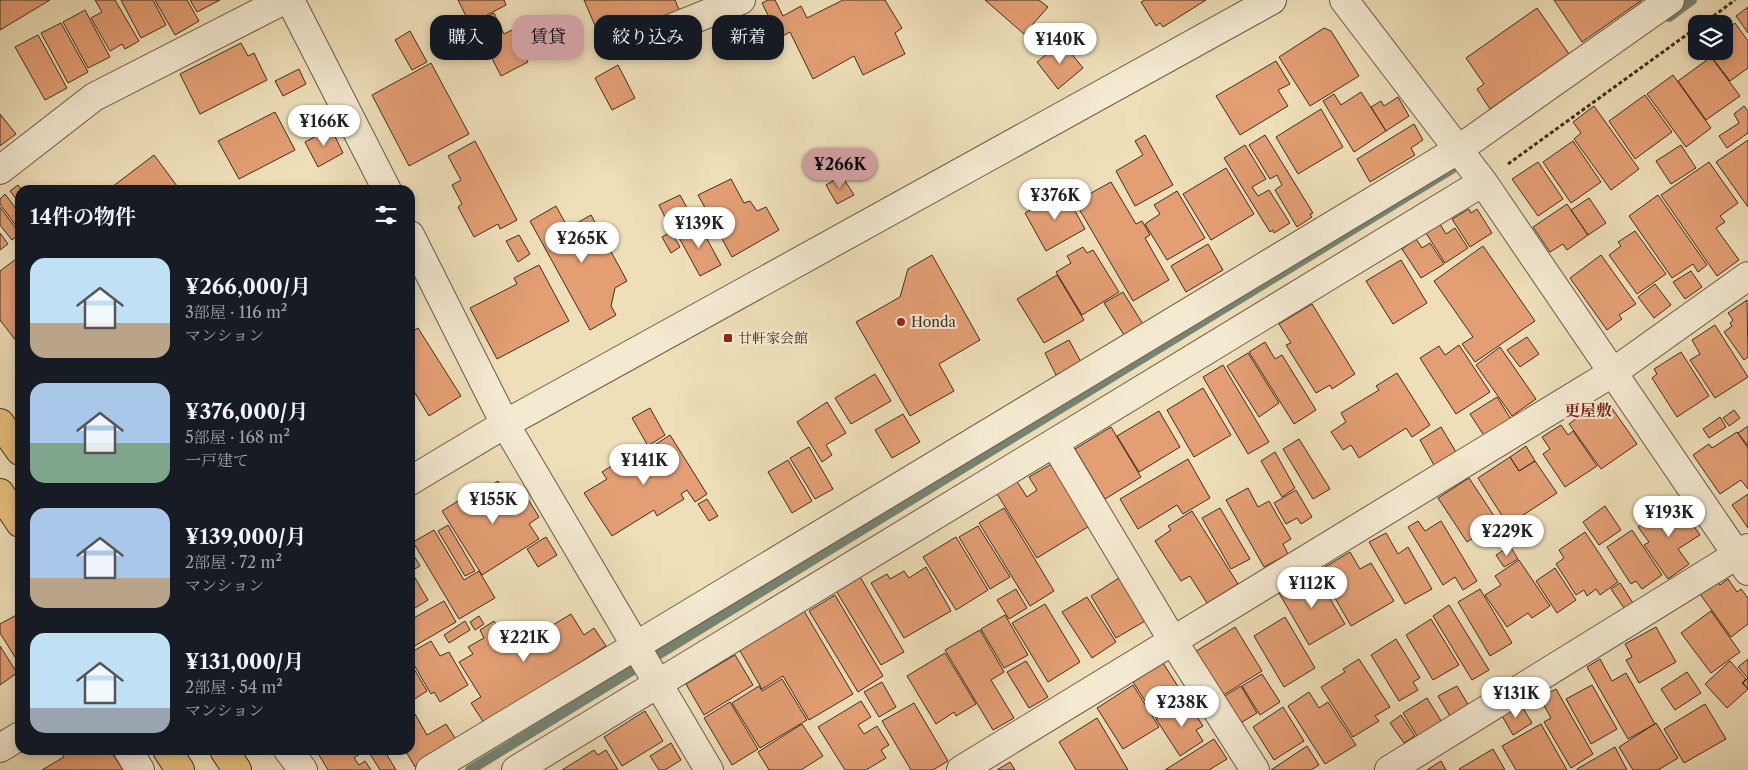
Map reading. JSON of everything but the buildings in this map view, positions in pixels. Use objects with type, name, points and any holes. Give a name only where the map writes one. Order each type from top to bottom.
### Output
[{"type":"main road","points":[[0,423],[15,444]]},
{"type":"main road","points":[[0,493],[15,516]]},
{"type":"main road","points":[[170,755],[180,770]]},
{"type":"main road","points":[[227,755],[237,770]]},
{"type":"street","points":[[0,170],[94,97],[284,0]]},
{"type":"street","points":[[290,0],[384,185]]},
{"type":"street","points":[[702,16],[741,0]]},
{"type":"street","points":[[415,478],[506,424],[1272,0]]},
{"type":"street","points":[[1344,0],[1483,182],[1612,373],[1744,558],[1389,770]]},
{"type":"street","points":[[430,770],[1459,149],[1670,0]]},
{"type":"street","points":[[516,770],[1483,182]]},
{"type":"street","points":[[415,245],[506,424],[634,646],[709,770]]},
{"type":"street","points":[[961,770],[1612,373],[1748,276]]},
{"type":"street","points":[[1055,444],[1173,641],[1255,770]]},
{"type":"street","points":[[0,748],[15,739]]},
{"type":"street","points":[[131,755],[140,770]]},
{"type":"street","points":[[292,755],[303,770]]},
{"type":"path","points":[[1714,15],[1735,0]]},
{"type":"path","points":[[1483,182],[1688,34]]},
{"type":"waterway","points":[[1669,17],[1692,0]]},
{"type":"waterway","points":[[470,770],[1463,162]]},
{"type":"place","name":"Honda","points":[[901,322]]},
{"type":"place","name":"廿軒家会館","points":[[728,338]]},
{"type":"district","name":"更屋敷","points":[[1588,410]]}]
